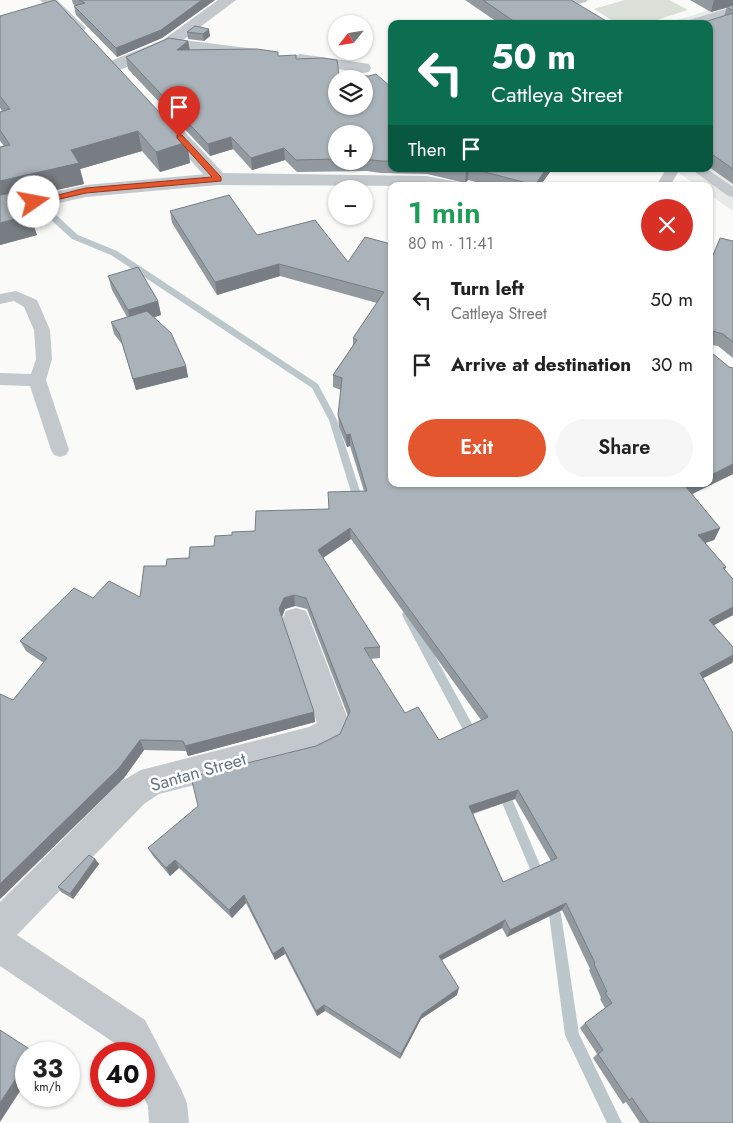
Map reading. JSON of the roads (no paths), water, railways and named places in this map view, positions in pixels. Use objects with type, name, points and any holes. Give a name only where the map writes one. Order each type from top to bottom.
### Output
[{"type":"street","points":[[48,0],[63,12],[88,39]]},
{"type":"street","points":[[114,66],[169,44],[228,0]]},
{"type":"street","points":[[169,44],[363,68]]},
{"type":"street","points":[[101,52],[127,80]]},
{"type":"street","points":[[153,108],[218,179]]},
{"type":"street","points":[[0,210],[86,191],[218,179],[426,182]]},
{"type":"street","name":"Santan Street","points":[[0,927],[132,793],[152,781],[316,740],[328,733],[333,722],[296,620]]},
{"type":"street","points":[[0,945],[132,1033],[136,1042]]},
{"type":"street","points":[[155,1079],[167,1103],[170,1123]]},
{"type":"lane","points":[[567,2],[582,0]]},
{"type":"lane","points":[[567,2],[586,14]]},
{"type":"lane","points":[[699,20],[733,10]]},
{"type":"lane","points":[[702,172],[733,193]]},
{"type":"lane","points":[[0,299],[16,296],[31,304],[42,330],[44,359],[37,380],[60,450]]},
{"type":"lane","points":[[0,379],[37,380]]},
{"type":"waterway","points":[[36,197],[52,216],[75,237],[114,253],[315,386],[333,420],[356,492],[363,502]]},
{"type":"waterway","points":[[407,615],[474,739]]},
{"type":"waterway","points":[[503,791],[540,879]]},
{"type":"waterway","points":[[549,901],[555,914],[572,1035],[615,1123]]}]
